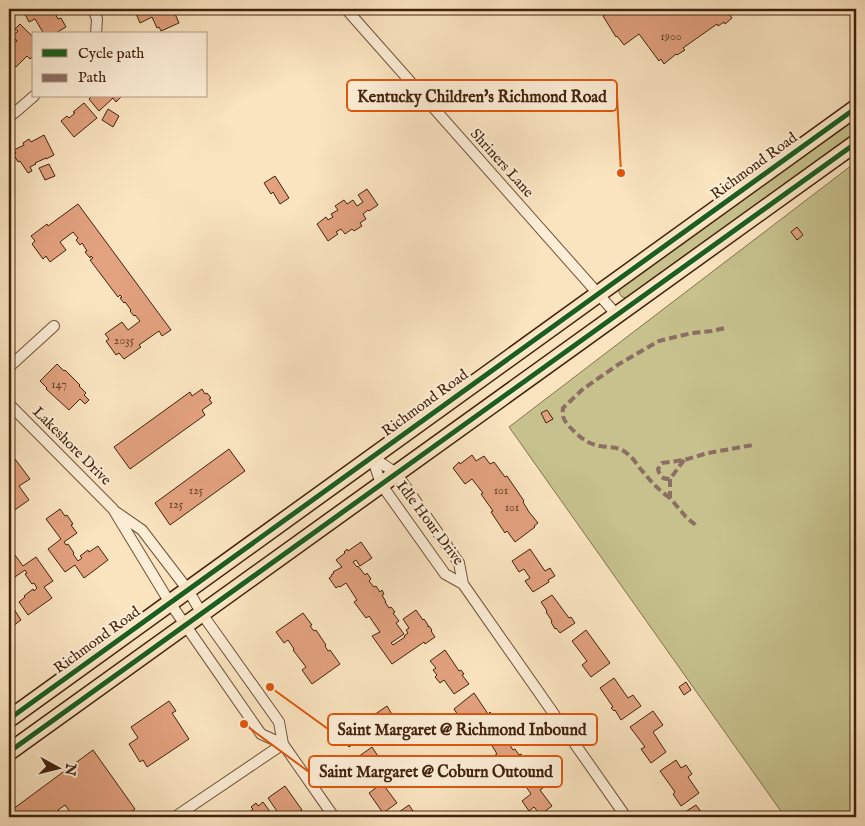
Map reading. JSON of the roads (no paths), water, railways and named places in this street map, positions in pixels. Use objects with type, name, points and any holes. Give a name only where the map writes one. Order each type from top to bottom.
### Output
[{"type":"main road","name":"Richmond Road","points":[[9,719],[856,108]]},
{"type":"main road","points":[[9,752],[856,143]]},
{"type":"street","points":[[93,9],[97,19],[96,32]]},
{"type":"street","name":"Shriners Lane","points":[[346,9],[616,314]]},
{"type":"street","points":[[9,117],[32,98]]},
{"type":"street","points":[[9,367],[54,326]]},
{"type":"street","name":"Lakeshore Drive","points":[[9,404],[113,509],[142,530],[188,590],[202,614],[279,722],[283,744]]},
{"type":"street","name":"Idle Hour Drive","points":[[372,457],[396,473],[460,563],[463,584]]},
{"type":"street","name":"Idle Hour Drive","points":[[372,457],[381,484],[445,574],[463,584],[626,817]]},
{"type":"street","name":"Lakeshore Drive","points":[[113,509],[185,626],[261,734],[283,744]]},
{"type":"street","points":[[175,817],[283,744],[334,817]]},
{"type":"place","name":"Kentucky Children's Richmond Road","points":[[621,173]]},
{"type":"place","name":"Saint Margaret @ Richmond Inbound","points":[[270,687]]},
{"type":"place","name":"Saint Margaret @ Coburn Outound","points":[[244,724]]}]
